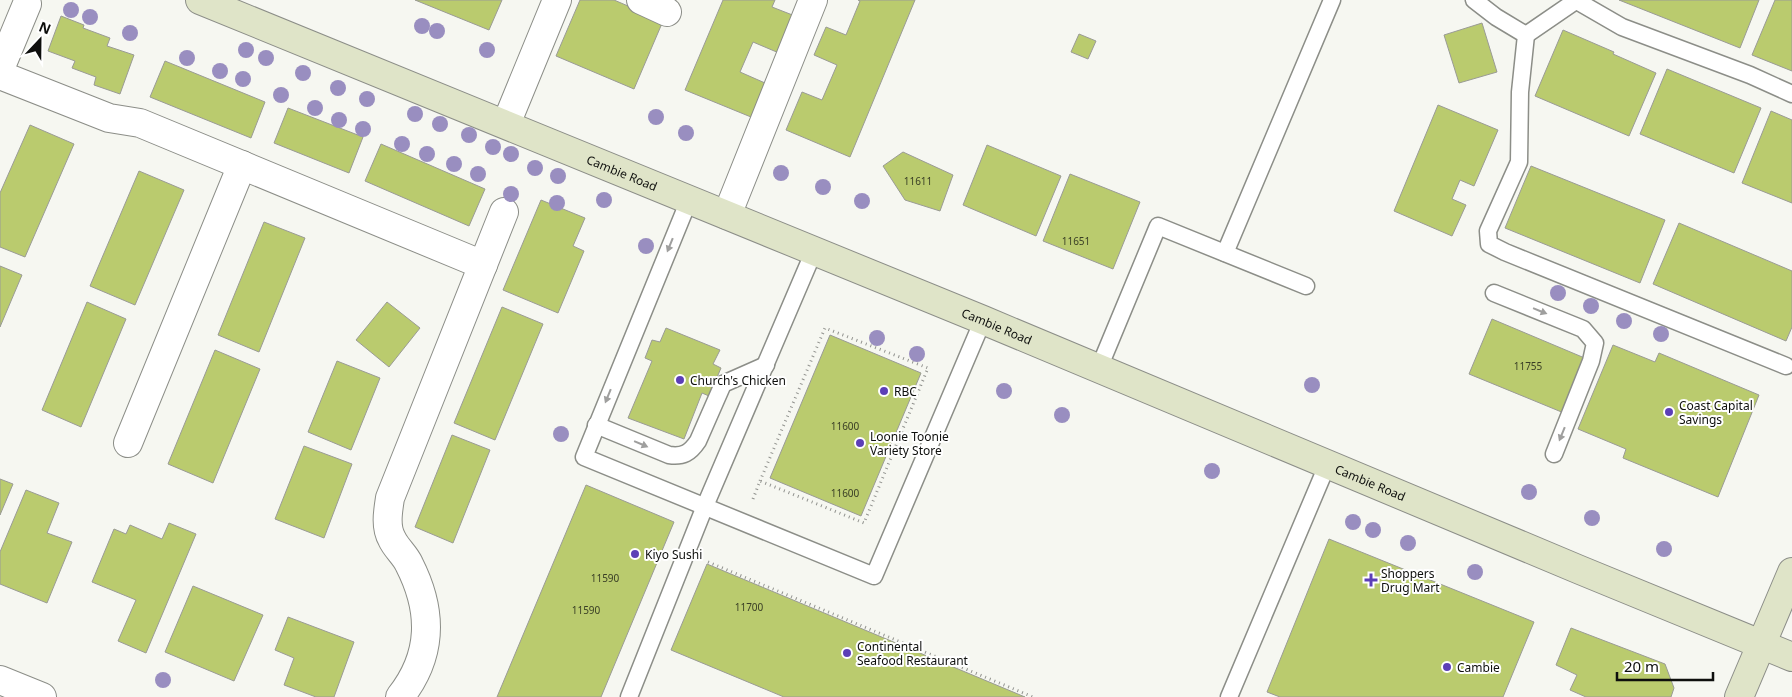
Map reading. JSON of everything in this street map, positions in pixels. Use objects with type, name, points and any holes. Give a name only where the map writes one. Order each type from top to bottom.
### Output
[{"type":"main road","name":"Cambie Road","points":[[200,0],[814,250],[1328,463],[1580,570],[1792,656]]},
{"type":"main road","points":[[1739,697],[1792,572]]},
{"type":"street","points":[[506,124],[557,0]]},
{"type":"street","points":[[641,0],[667,12]]},
{"type":"street","points":[[727,215],[813,0]]},
{"type":"street","points":[[0,68],[27,4]]},
{"type":"street","points":[[0,75],[109,118],[140,123],[483,264]]},
{"type":"street","points":[[128,444],[242,166]]},
{"type":"street","points":[[400,697],[413,676],[425,648],[426,627],[423,597],[409,563],[392,540],[388,530],[390,498],[504,212]]},
{"type":"street","points":[[0,680],[42,697]]},
{"type":"lane","points":[[1226,253],[1332,0]]},
{"type":"lane","points":[[1474,0],[1496,17],[1526,35]]},
{"type":"lane","points":[[1786,366],[1514,256],[1489,244],[1488,231],[1519,162],[1520,92],[1526,35],[1577,0],[1622,27],[1750,75],[1792,94]]},
{"type":"lane","points":[[688,200],[584,457],[874,576],[982,320]]},
{"type":"lane","points":[[1099,368],[1158,226],[1306,286]]},
{"type":"lane","points":[[629,697],[705,506],[814,250]]},
{"type":"lane","points":[[1494,293],[1583,329],[1595,343],[1592,362],[1554,454]]},
{"type":"lane","points":[[596,425],[669,455],[678,456],[686,454],[698,441],[723,384],[766,365]]},
{"type":"lane","points":[[1229,697],[1328,463]]},
{"type":"path","points":[[739,520],[751,503],[760,481],[824,328],[928,368],[864,523],[760,481]]},
{"type":"path","points":[[703,560],[1033,697]]},
{"type":"building","points":[[415,0],[502,0],[489,30]]},
{"type":"building","points":[[580,0],[614,0],[663,21],[634,89],[556,56]]},
{"type":"building","points":[[723,0],[775,0],[772,7],[795,16],[779,53],[753,42],[740,72],[765,83],[751,117],[685,90]]},
{"type":"building","points":[[858,0],[915,0],[850,157],[786,130],[802,92],[822,100],[837,65],[814,55],[826,27],[846,35],[860,1]]},
{"type":"building","points":[[1619,0],[1759,0],[1740,48]]},
{"type":"building","points":[[1775,0],[1792,0],[1792,71],[1752,55]]},
{"type":"building","points":[[61,16],[84,25],[83,28],[110,38],[107,46],[134,55],[120,94],[94,85],[96,77],[72,68],[75,61],[48,51]]},
{"type":"building","points":[[1482,23],[1497,72],[1459,83],[1444,35]]},
{"type":"building","points":[[1563,30],[1656,73],[1629,136],[1535,96]]},
{"type":"building","points":[[1079,34],[1096,41],[1088,59],[1071,52]]},
{"type":"building","points":[[165,61],[265,102],[251,138],[150,97]]},
{"type":"building","points":[[1667,69],[1761,108],[1734,173],[1640,134]]},
{"type":"building","points":[[1438,105],[1498,130],[1474,186],[1460,180],[1452,199],[1466,205],[1452,236],[1394,211]]},
{"type":"building","points":[[288,108],[363,137],[349,173],[274,143]]},
{"type":"building","points":[[1771,111],[1792,120],[1792,203],[1742,183]]},
{"type":"building","points":[[30,125],[74,144],[25,257],[0,247],[0,193]]},
{"type":"building","points":[[381,144],[485,189],[469,226],[365,181]]},
{"type":"building","points":[[987,145],[1061,176],[1036,236],[963,205]]},
{"type":"building","points":[[903,152],[953,175],[940,211],[905,200],[883,166]]},
{"type":"building","points":[[1531,166],[1665,220],[1640,283],[1505,228]]},
{"type":"building","points":[[139,171],[184,190],[135,305],[90,286]]},
{"type":"building","points":[[1070,174],[1140,202],[1113,269],[1043,241]]},
{"type":"building","points":[[541,200],[585,218],[573,246],[584,251],[558,313],[503,290]]},
{"type":"building","points":[[264,222],[305,238],[259,352],[218,335]]},
{"type":"building","points":[[1679,223],[1792,271],[1792,327],[1786,341],[1653,284]]},
{"type":"building","points":[[0,266],[22,275],[0,327]]},
{"type":"building","points":[[87,302],[126,319],[81,427],[42,410]]},
{"type":"building","points":[[387,302],[420,328],[389,367],[356,340]]},
{"type":"building","points":[[502,307],[543,324],[495,440],[454,423]]},
{"type":"building","points":[[1492,319],[1587,359],[1564,413],[1469,374]]},
{"type":"building","name":"Church's Chicken","points":[[666,328],[720,350],[713,364],[721,368],[709,396],[702,393],[684,439],[628,418],[652,361],[645,358],[652,340],[660,342]]},
{"type":"building","points":[[830,335],[921,373],[861,516],[770,478]]},
{"type":"building","name":"Coast Capital Savings","points":[[1613,345],[1655,362],[1659,353],[1759,395],[1718,497],[1623,458],[1626,449],[1578,429]]},
{"type":"building","points":[[215,350],[260,369],[213,483],[168,464]]},
{"type":"building","points":[[337,361],[380,378],[351,450],[308,432]]},
{"type":"building","points":[[452,435],[490,450],[453,543],[415,527]]},
{"type":"building","points":[[304,446],[352,464],[324,538],[275,519]]},
{"type":"building","points":[[0,479],[13,484],[0,515]]},
{"type":"building","points":[[586,485],[674,522],[601,697],[497,697]]},
{"type":"building","points":[[26,490],[59,503],[47,533],[72,542],[47,603],[0,584],[0,552]]},
{"type":"building","points":[[169,523],[196,534],[146,653],[118,641],[136,600],[92,582],[114,529],[126,534],[130,525],[162,539]]},
{"type":"building","name":"Shoppers Drug Mart","points":[[1329,539],[1534,622],[1503,697],[1280,697],[1267,692]]},
{"type":"building","points":[[707,564],[1025,697],[784,697],[671,650]]},
{"type":"building","points":[[193,586],[263,615],[234,681],[165,652]]},
{"type":"building","points":[[288,617],[354,642],[334,697],[316,697],[284,685],[294,658],[275,650]]},
{"type":"building","points":[[1571,628],[1665,664],[1674,688],[1671,697],[1586,697],[1570,690],[1577,675],[1556,665]]},
{"type":"place","name":"Church's Chicken","points":[[680,380]]},
{"type":"place","name":"RBC","points":[[884,391]]},
{"type":"place","name":"Coast Capital Savings","points":[[1669,412]]},
{"type":"place","name":"Loonie Toonie Variety Store","points":[[860,443]]},
{"type":"place","name":"Kiyo Sushi","points":[[635,554]]},
{"type":"place","name":"Shoppers Drug Mart","points":[[1371,580]]},
{"type":"place","name":"Continental Seafood Restaurant","points":[[847,653]]},
{"type":"place","name":"Cambie","points":[[1447,667]]}]
